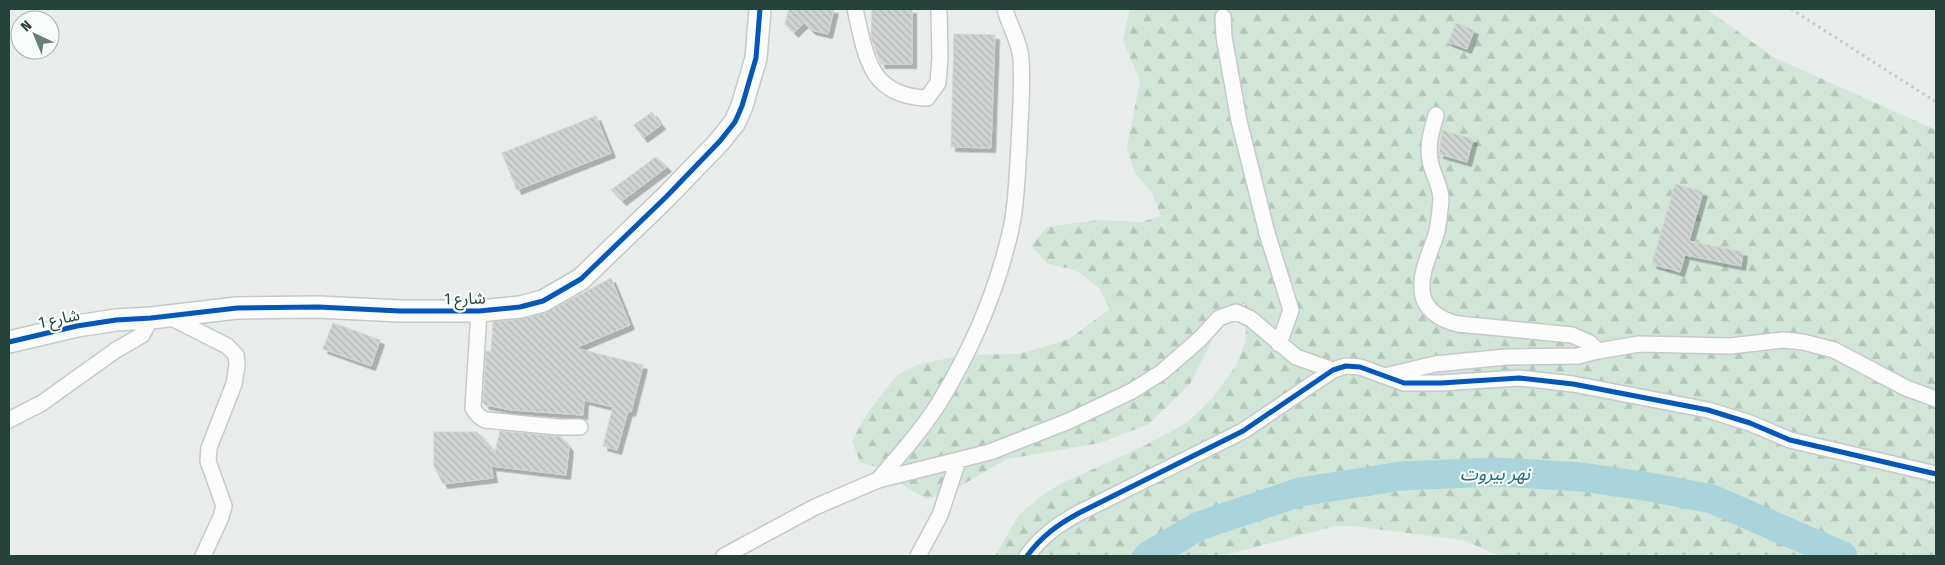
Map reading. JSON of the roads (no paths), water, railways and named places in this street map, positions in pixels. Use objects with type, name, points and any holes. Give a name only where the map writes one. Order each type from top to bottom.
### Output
[{"type":"street","name":"شارع 1","points":[[9,342],[77,326],[116,320],[237,308],[318,307],[479,311],[520,307],[543,301],[581,278],[666,197],[720,141],[735,122],[742,106],[756,58],[760,9]]},
{"type":"street","points":[[855,9],[866,57],[873,73],[895,91],[911,97],[926,98],[938,83],[940,58],[939,9]]},
{"type":"street","points":[[878,480],[910,444],[938,403],[986,312],[1002,264],[1016,199],[1021,100],[1021,58],[1017,40],[1006,14]]},
{"type":"street","points":[[1223,17],[1224,37],[1239,121],[1267,233],[1291,310],[1279,344]]},
{"type":"street","points":[[1436,115],[1429,140],[1430,161],[1438,180],[1441,198],[1437,230],[1424,269],[1422,290],[1426,303],[1433,314],[1458,324],[1572,335],[1590,343],[1598,351]]},
{"type":"street","points":[[479,311],[473,400],[475,413],[485,420],[558,427],[580,427]]},
{"type":"street","points":[[724,556],[815,507],[878,480],[990,452],[1069,421],[1132,392],[1162,372],[1201,338],[1219,318],[1236,312],[1251,319],[1296,357],[1333,370]]},
{"type":"street","points":[[9,420],[42,403],[116,350],[142,335],[160,317],[227,346],[236,355],[237,365],[234,384],[209,448],[208,461],[224,506],[203,556]]},
{"type":"street","points":[[1384,377],[1435,364],[1506,357],[1578,356],[1639,344],[1730,346],[1783,340],[1804,342],[1834,350],[1906,388],[1936,399]]},
{"type":"street","points":[[1027,556],[1037,543],[1054,527],[1243,431],[1333,370],[1346,366],[1353,366],[1404,383],[1441,383],[1519,378],[1573,384],[1708,410],[1750,423],[1790,440],[1936,474]]},
{"type":"street","points":[[918,556],[940,515],[958,461]]},
{"type":"waterway","name":"نهر بيروت","points":[[1148,556],[1199,526],[1300,492],[1401,476],[1497,472],[1582,477],[1712,499],[1843,556]]}]
